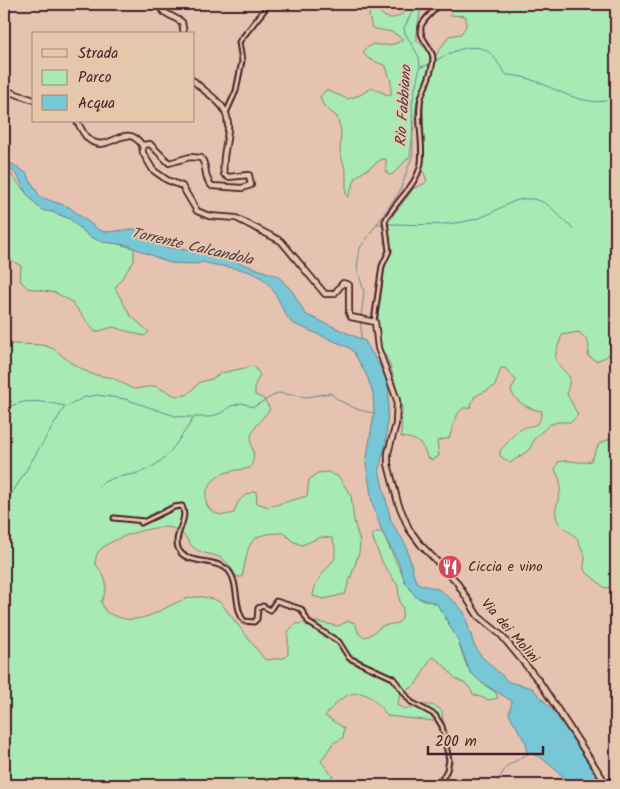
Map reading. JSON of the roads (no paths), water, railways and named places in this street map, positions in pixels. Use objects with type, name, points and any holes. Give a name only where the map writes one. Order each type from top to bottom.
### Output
[{"type":"street","points":[[158,4],[164,12],[182,22],[184,32]]},
{"type":"street","points":[[142,145],[149,143],[168,163],[190,157],[201,158],[205,163],[207,180],[212,186],[247,188],[251,183],[249,176],[228,177],[224,172],[227,130],[226,114],[236,92],[242,60],[239,42],[269,4]]},
{"type":"street","points":[[78,122],[87,138],[95,143],[131,135],[137,137],[142,145],[143,153],[153,170],[167,180],[185,188],[190,201],[197,211],[209,216],[236,218],[281,242],[325,294],[334,294],[343,283],[348,283],[351,290],[349,313],[352,317],[360,320],[373,321],[382,266],[388,251],[385,221],[416,177],[421,164],[421,98],[428,85],[433,58],[428,46],[421,37],[420,28],[424,20],[433,14],[439,4]]},
{"type":"street","points":[[195,81],[216,101],[226,114]]},
{"type":"street","points":[[4,88],[32,99]]},
{"type":"street","name":"Via dei Molini","points":[[373,321],[376,327],[378,348],[398,400],[396,424],[388,453],[388,464],[398,504],[409,529],[421,545],[456,581],[483,621],[501,635],[538,681],[606,785]]},
{"type":"street","points":[[114,518],[143,522],[174,507],[182,506],[184,516],[177,542],[179,550],[187,556],[226,568],[233,582],[244,620],[254,622],[257,619],[258,608],[263,606],[271,609],[276,601],[298,607],[309,623],[338,642],[349,658],[393,678],[411,702],[435,715],[442,726],[449,760],[448,770],[439,785]]},
{"type":"street","points":[[614,785],[616,758]]},
{"type":"water","points":[[4,159],[26,173],[40,197],[69,207],[99,230],[106,232],[136,229],[152,241],[169,248],[207,252],[278,276],[293,292],[305,314],[365,341],[386,377],[389,390],[386,442],[379,470],[391,521],[406,545],[415,579],[419,584],[438,589],[456,603],[464,612],[474,645],[482,657],[509,682],[532,688],[556,714],[604,785],[573,785],[543,759],[526,751],[527,745],[509,714],[512,701],[482,683],[470,672],[457,638],[437,604],[416,597],[405,582],[398,561],[382,532],[372,502],[366,463],[374,413],[373,393],[367,376],[353,351],[348,347],[292,323],[270,286],[264,280],[248,271],[203,262],[196,264],[170,263],[127,245],[102,242],[90,237],[70,219],[54,212],[44,211],[37,206],[26,193],[18,176],[6,165]]},
{"type":"waterway","name":"Rio Fabbiano","points":[[361,317],[364,292],[357,267],[360,248],[400,191],[413,154],[412,104],[420,66],[419,57],[404,28],[411,14],[428,4]]},
{"type":"waterway","points":[[434,62],[455,51],[472,47],[480,48],[493,56],[507,75],[533,80],[580,99],[606,101]]},
{"type":"waterway","points":[[421,67],[431,64]]},
{"type":"waterway","points":[[387,224],[450,224],[463,222],[487,215],[517,200],[530,199],[548,205],[573,228]]},
{"type":"waterway","name":"Rio Fabbiano","points":[[377,224],[383,224]]},
{"type":"waterway","name":"Rio Fabbiano","points":[[361,321],[361,339]]},
{"type":"waterway","points":[[8,500],[64,408],[85,397],[97,395],[125,399],[175,416],[210,417],[221,413],[231,406],[242,403],[253,407],[278,393],[307,397],[330,393],[350,406],[373,413]]},
{"type":"waterway","points":[[4,399],[12,402]]},
{"type":"waterway","points":[[4,411],[18,403],[33,401],[65,406]]},
{"type":"waterway","points":[[98,486],[110,479],[146,470],[162,460],[194,418]]},
{"type":"waterway","points":[[4,507],[7,503]]},
{"type":"waterway","points":[[495,785],[507,766],[529,753]]},
{"type":"place","name":"Ciccia e vino","points":[[450,567]]},
{"type":"water label","name":"Torrente Calcandola","points":[[192,247]]}]
